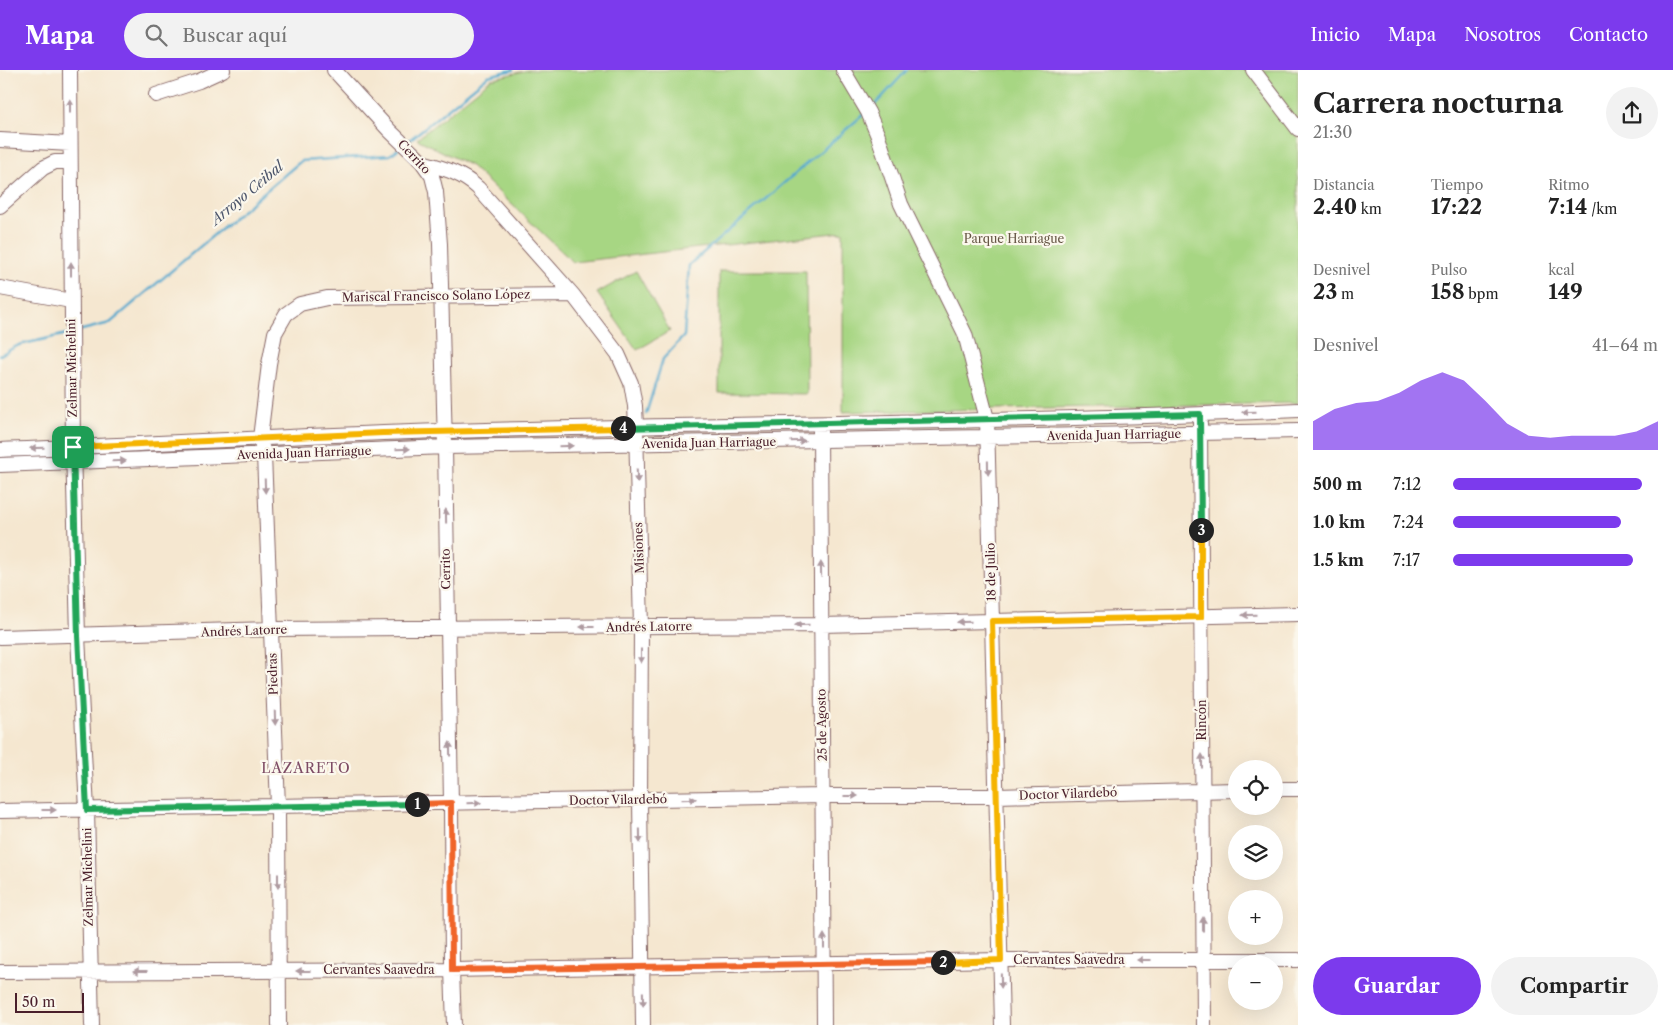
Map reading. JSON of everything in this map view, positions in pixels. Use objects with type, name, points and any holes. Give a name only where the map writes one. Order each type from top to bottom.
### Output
[{"type":"street","name":"Zelmar Michelini","points":[[70,70],[73,463],[78,636],[87,810],[92,1025]]},
{"type":"street","points":[[156,95],[199,81],[223,70]]},
{"type":"street","name":"Cerrito","points":[[334,70],[417,158],[432,176],[436,192],[445,447],[454,1025]]},
{"type":"street","name":"18 de Julio","points":[[843,70],[868,112],[902,204],[965,334],[987,420],[1002,1025]]},
{"type":"street","points":[[1253,70],[1298,129]]},
{"type":"street","points":[[0,140],[70,144]]},
{"type":"street","name":"Misiones","points":[[417,158],[468,178],[478,188],[573,295],[618,354],[631,383],[636,428],[641,627],[640,800],[643,1025]]},
{"type":"street","points":[[0,206],[44,168],[56,162],[70,162]]},
{"type":"street","points":[[0,288],[71,301]]},
{"type":"street","name":"Mariscal Francisco Solano López","points":[[300,304],[326,298],[573,295]]},
{"type":"street","name":"Piedras","points":[[279,1025],[278,806],[264,455],[260,438],[269,364],[276,333],[286,314],[300,304]]},
{"type":"street","name":"Avenida Juan Harriague","points":[[0,450],[444,431],[987,420],[1298,410]]},
{"type":"street","name":"Rincón","points":[[1200,414],[1204,1025]]},
{"type":"street","name":"25 de Agosto","points":[[820,424],[824,1025]]},
{"type":"street","name":"Avenida Juan Harriague","points":[[0,465],[445,447],[636,445],[1298,431]]},
{"type":"street","name":"Andrés Latorre","points":[[0,637],[272,629],[821,625],[1298,614]]},
{"type":"street","points":[[1283,789],[1298,789]]},
{"type":"street","name":"Doctor Vilardebó","points":[[0,811],[823,796],[996,796],[1228,790]]},
{"type":"street","name":"Cervantes Saavedra","points":[[0,972],[452,970],[1001,960],[1298,960]]},
{"type":"green space","name":"Parque Harriague","points":[[528,70],[1298,70],[1298,403],[843,412],[843,232],[573,262],[471,166],[417,139],[491,79]]},
{"type":"green space","points":[[636,271],[670,331],[637,350],[597,293]]},
{"type":"green space","points":[[719,271],[806,271],[807,394],[719,393]]},
{"type":"waterway","name":"Arroyo Ceibal","points":[[407,142],[488,76],[513,70]]},
{"type":"waterway","points":[[872,108],[907,70]]},
{"type":"waterway","points":[[646,414],[663,359],[684,336],[689,265],[864,114]]},
{"type":"waterway","name":"Arroyo Ceibal","points":[[78,331],[110,323],[301,161],[390,155],[401,147]]},
{"type":"waterway","name":"Arroyo Ceibal","points":[[0,355],[19,345],[67,334]]},
{"type":"district","name":"LAZARETO","points":[[306,768]]},
{"type":"route","points":[[1200,414],[1201,617],[992,621],[1001,960],[452,970],[451,803],[87,810],[78,636],[73,447],[444,431],[1200,414]]}]
